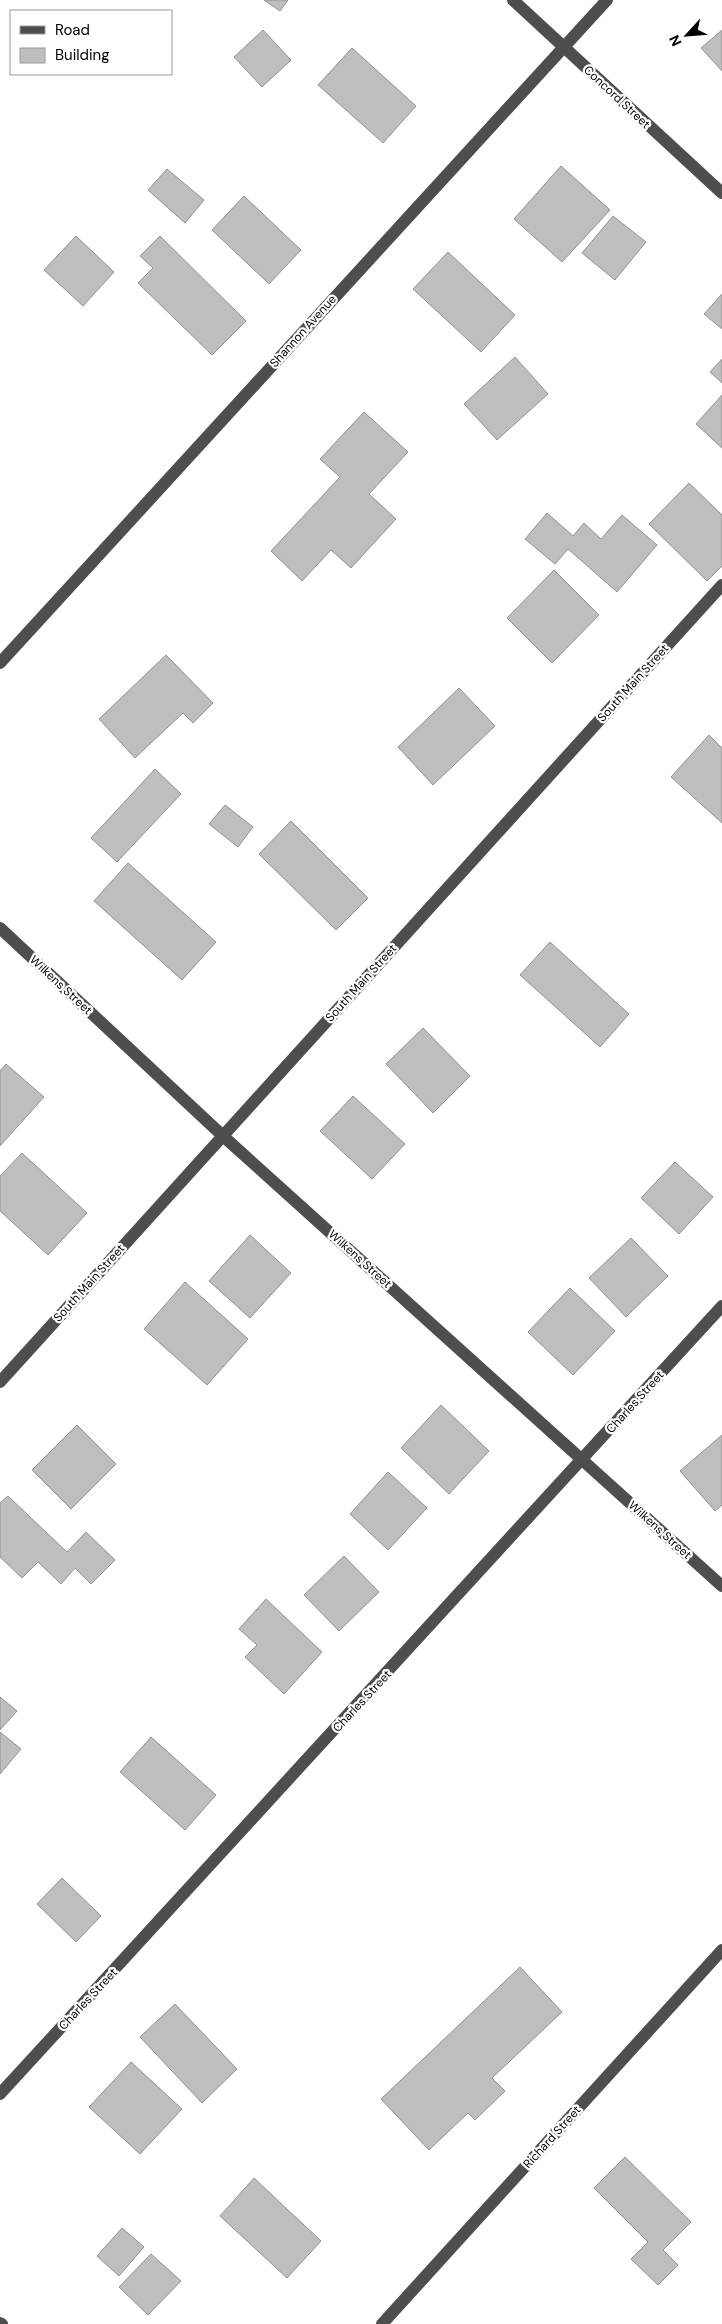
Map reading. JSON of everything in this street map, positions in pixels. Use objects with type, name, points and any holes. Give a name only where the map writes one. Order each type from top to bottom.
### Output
[{"type":"street","name":"Concord Street","points":[[513,0],[722,193]]},
{"type":"street","name":"Shannon Avenue","points":[[0,663],[607,0]]},
{"type":"street","name":"South Main Street","points":[[0,1382],[722,585]]},
{"type":"street","name":"Wilkens Street","points":[[0,928],[223,1136],[722,1586]]},
{"type":"street","name":"Charles Street","points":[[0,2094],[583,1460],[722,1306]]},
{"type":"street","name":"Richard Street","points":[[382,2324],[722,1950]]},
{"type":"building","points":[[264,0],[288,0],[280,11]]},
{"type":"building","points":[[263,30],[291,60],[262,87],[234,57]]},
{"type":"building","points":[[722,30],[722,71],[701,48]]},
{"type":"building","points":[[352,48],[416,106],[383,143],[318,85]]},
{"type":"building","points":[[561,166],[610,210],[562,262],[514,219]]},
{"type":"building","points":[[167,169],[204,200],[185,223],[148,190]]},
{"type":"building","points":[[244,196],[301,250],[269,284],[212,230]]},
{"type":"building","points":[[613,216],[646,242],[615,280],[582,253]]},
{"type":"building","points":[[76,236],[114,272],[83,306],[44,270]]},
{"type":"building","points":[[160,236],[246,321],[212,355],[138,283],[153,268],[140,256]]},
{"type":"building","points":[[448,252],[515,315],[481,352],[413,289]]},
{"type":"building","points":[[722,294],[722,329],[704,314]]},
{"type":"building","points":[[515,357],[548,394],[497,440],[464,404]]},
{"type":"building","points":[[722,359],[722,383],[710,372]]},
{"type":"building","points":[[722,395],[722,448],[696,424]]},
{"type":"building","points":[[364,412],[408,452],[369,494],[396,519],[351,568],[331,550],[302,581],[271,551],[340,477],[320,459]]},
{"type":"building","points":[[689,483],[722,515],[722,566],[707,581],[649,524]]},
{"type":"building","points":[[547,513],[573,536],[584,523],[601,539],[622,515],[657,545],[617,592],[568,549],[555,564],[525,539]]},
{"type":"building","points":[[554,570],[599,615],[552,663],[507,618]]},
{"type":"building","points":[[166,655],[213,703],[193,723],[183,713],[135,758],[99,719]]},
{"type":"building","points":[[459,688],[495,726],[433,785],[398,747]]},
{"type":"building","points":[[709,735],[722,748],[722,823],[671,777]]},
{"type":"building","points":[[155,769],[181,794],[117,862],[91,838]]},
{"type":"building","points":[[225,805],[253,827],[238,847],[209,824]]},
{"type":"building","points":[[291,821],[368,898],[336,930],[259,854]]},
{"type":"building","points":[[128,863],[216,942],[182,980],[94,901]]},
{"type":"building","points":[[550,942],[629,1014],[600,1047],[520,975]]},
{"type":"building","points":[[423,1028],[470,1076],[433,1113],[386,1064]]},
{"type":"building","points":[[6,1064],[44,1097],[0,1146],[0,1071]]},
{"type":"building","points":[[353,1096],[405,1144],[372,1179],[320,1131]]},
{"type":"building","points":[[22,1153],[87,1213],[48,1255],[0,1211],[0,1176]]},
{"type":"building","points":[[675,1162],[713,1197],[679,1234],[641,1198]]},
{"type":"building","points":[[250,1235],[291,1273],[250,1318],[209,1281]]},
{"type":"building","points":[[631,1238],[668,1276],[626,1317],[589,1278]]},
{"type":"building","points":[[185,1282],[248,1339],[207,1385],[144,1329]]},
{"type":"building","points":[[570,1288],[615,1331],[573,1375],[528,1332]]},
{"type":"building","points":[[441,1405],[489,1451],[449,1494],[401,1448]]},
{"type":"building","points":[[77,1425],[116,1464],[71,1509],[32,1470]]},
{"type":"building","points":[[722,1435],[722,1505],[715,1511],[680,1471]]},
{"type":"building","points":[[388,1472],[427,1508],[388,1550],[350,1514]]},
{"type":"building","points":[[8,1496],[67,1552],[86,1532],[115,1560],[91,1584],[75,1568],[61,1584],[38,1562],[22,1578],[0,1557],[0,1503]]},
{"type":"building","points":[[344,1556],[379,1592],[339,1631],[304,1595]]},
{"type":"building","points":[[266,1599],[322,1652],[284,1694],[245,1657],[257,1645],[239,1629]]},
{"type":"building","points":[[0,1697],[17,1711],[0,1730]]},
{"type":"building","points":[[0,1732],[21,1749],[0,1774]]},
{"type":"building","points":[[151,1737],[216,1795],[185,1830],[120,1772]]},
{"type":"building","points":[[62,1878],[101,1916],[76,1942],[37,1904]]},
{"type":"building","points":[[520,1967],[562,2012],[492,2078],[505,2091],[475,2120],[468,2113],[429,2150],[381,2099]]},
{"type":"building","points":[[175,2004],[237,2069],[202,2103],[140,2037]]},
{"type":"building","points":[[131,2062],[182,2109],[140,2154],[89,2107]]},
{"type":"building","points":[[625,2157],[691,2222],[663,2250],[678,2265],[658,2285],[631,2259],[648,2242],[594,2188]]},
{"type":"building","points":[[254,2178],[321,2241],[287,2278],[220,2216]]},
{"type":"building","points":[[122,2228],[144,2247],[119,2276],[97,2256]]},
{"type":"building","points":[[151,2254],[181,2281],[148,2315],[119,2287]]}]
